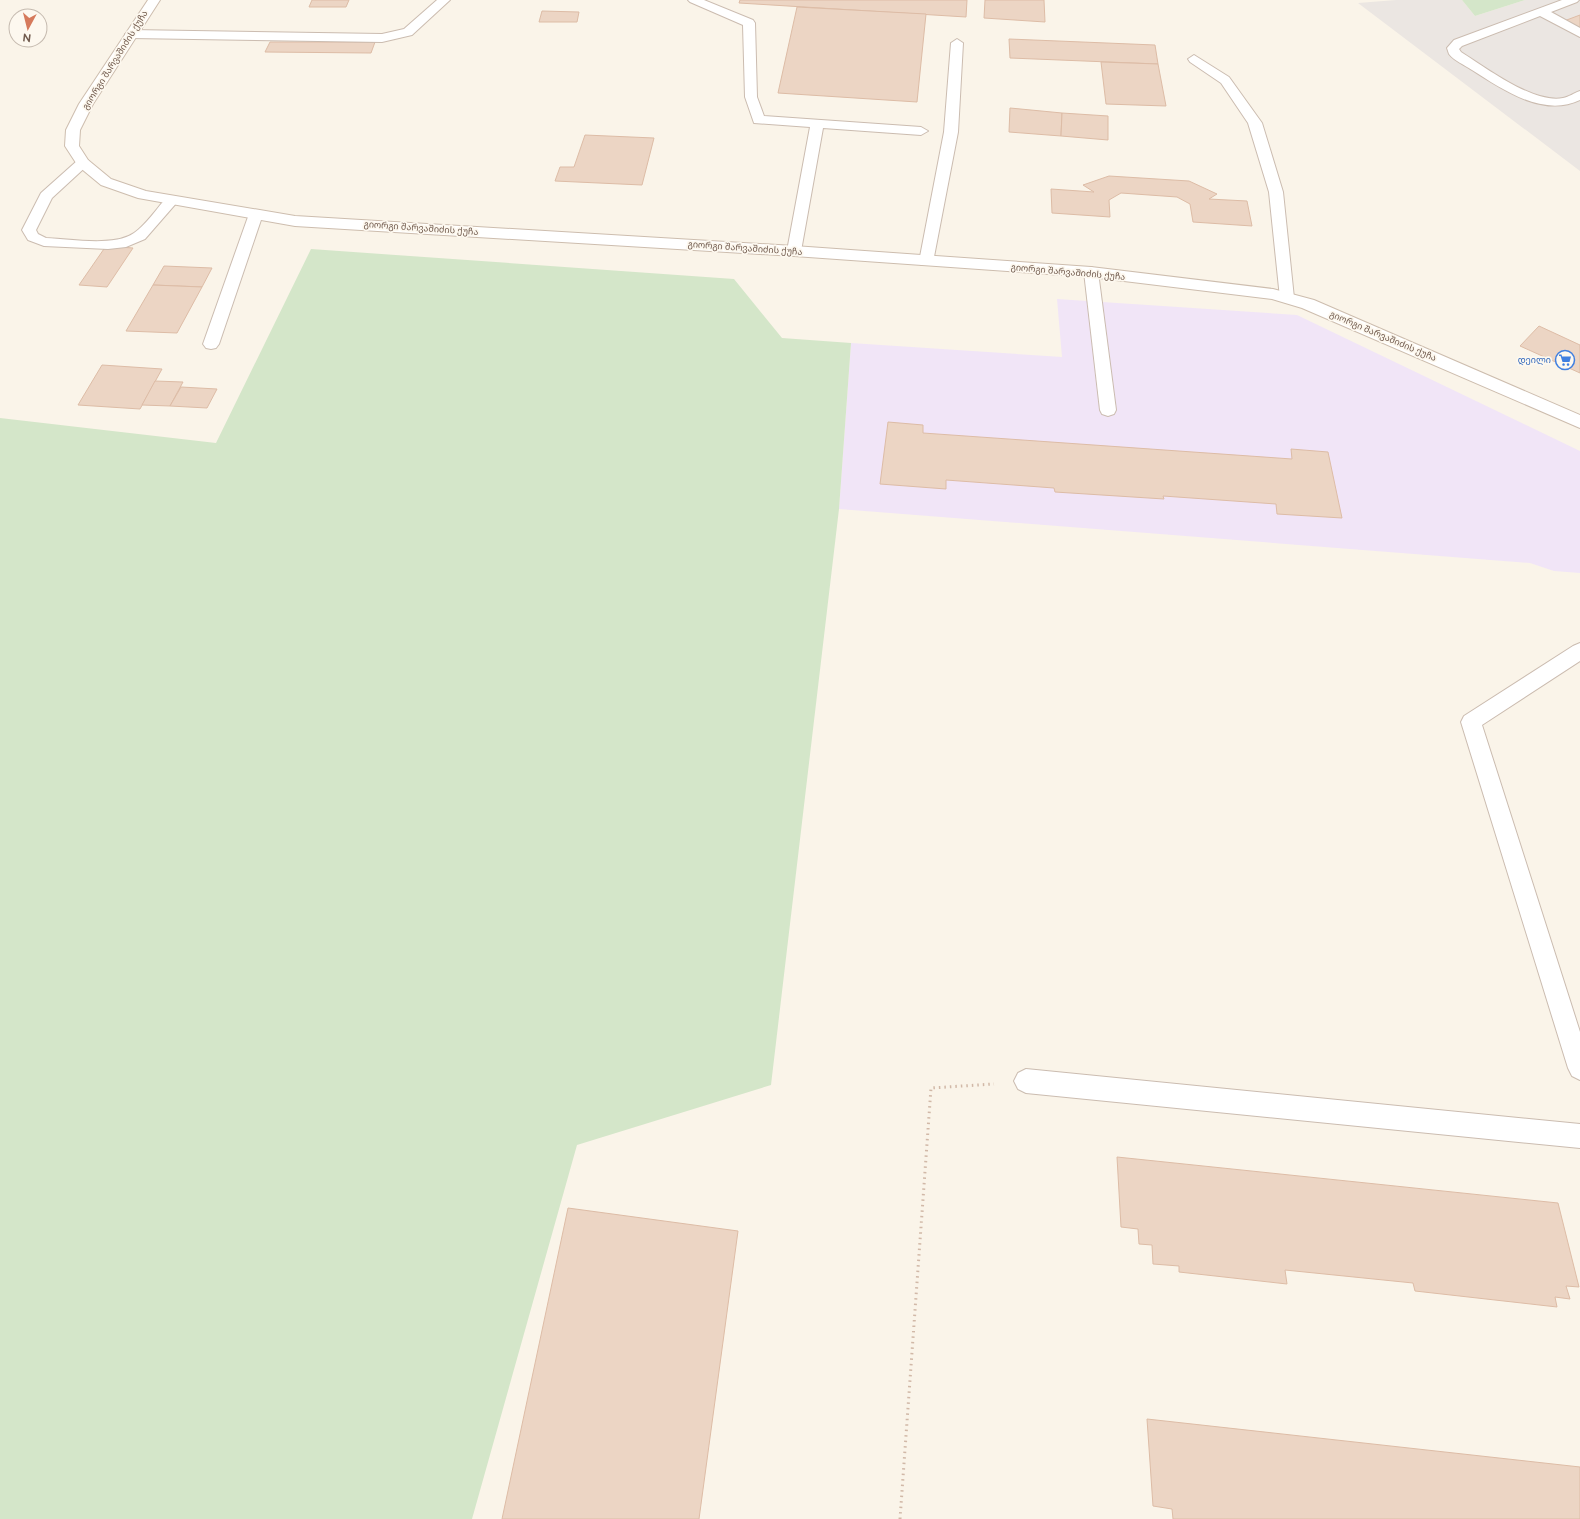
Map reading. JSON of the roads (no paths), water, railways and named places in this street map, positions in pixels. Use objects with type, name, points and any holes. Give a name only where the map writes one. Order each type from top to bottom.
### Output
[{"type":"street","name":"გიორგი შარვაშიძის ქუჩა","points":[[154,0],[86,104],[73,130],[72,146],[83,162],[106,182],[143,195],[295,221],[794,251],[926,262],[1092,272],[1273,294],[1308,304],[1580,422]]},
{"type":"lane","points":[[131,34],[382,38],[408,32],[444,0]]},
{"type":"lane","points":[[694,0],[749,23],[751,97],[759,120],[921,131]]},
{"type":"lane","points":[[1573,0],[1458,42],[1453,48],[1455,54],[1521,93],[1538,100],[1564,102],[1580,95]]},
{"type":"lane","points":[[1541,12],[1580,33]]},
{"type":"lane","points":[[926,262],[951,132],[957,43]]},
{"type":"lane","points":[[1194,58],[1225,80],[1254,123],[1276,192],[1287,298]]},
{"type":"lane","points":[[794,251],[817,124]]},
{"type":"lane","points":[[83,162],[46,196],[29,230],[33,237],[44,242],[108,245],[126,242],[140,236],[172,200]]},
{"type":"lane","points":[[211,344],[256,214]]},
{"type":"lane","points":[[1092,272],[1108,410]]},
{"type":"lane","points":[[1580,651],[1471,722],[1580,1068]]},
{"type":"lane","points":[[1026,1081],[1580,1136]]},
{"type":"place","name":"დეილი","points":[[1565,360]]}]
